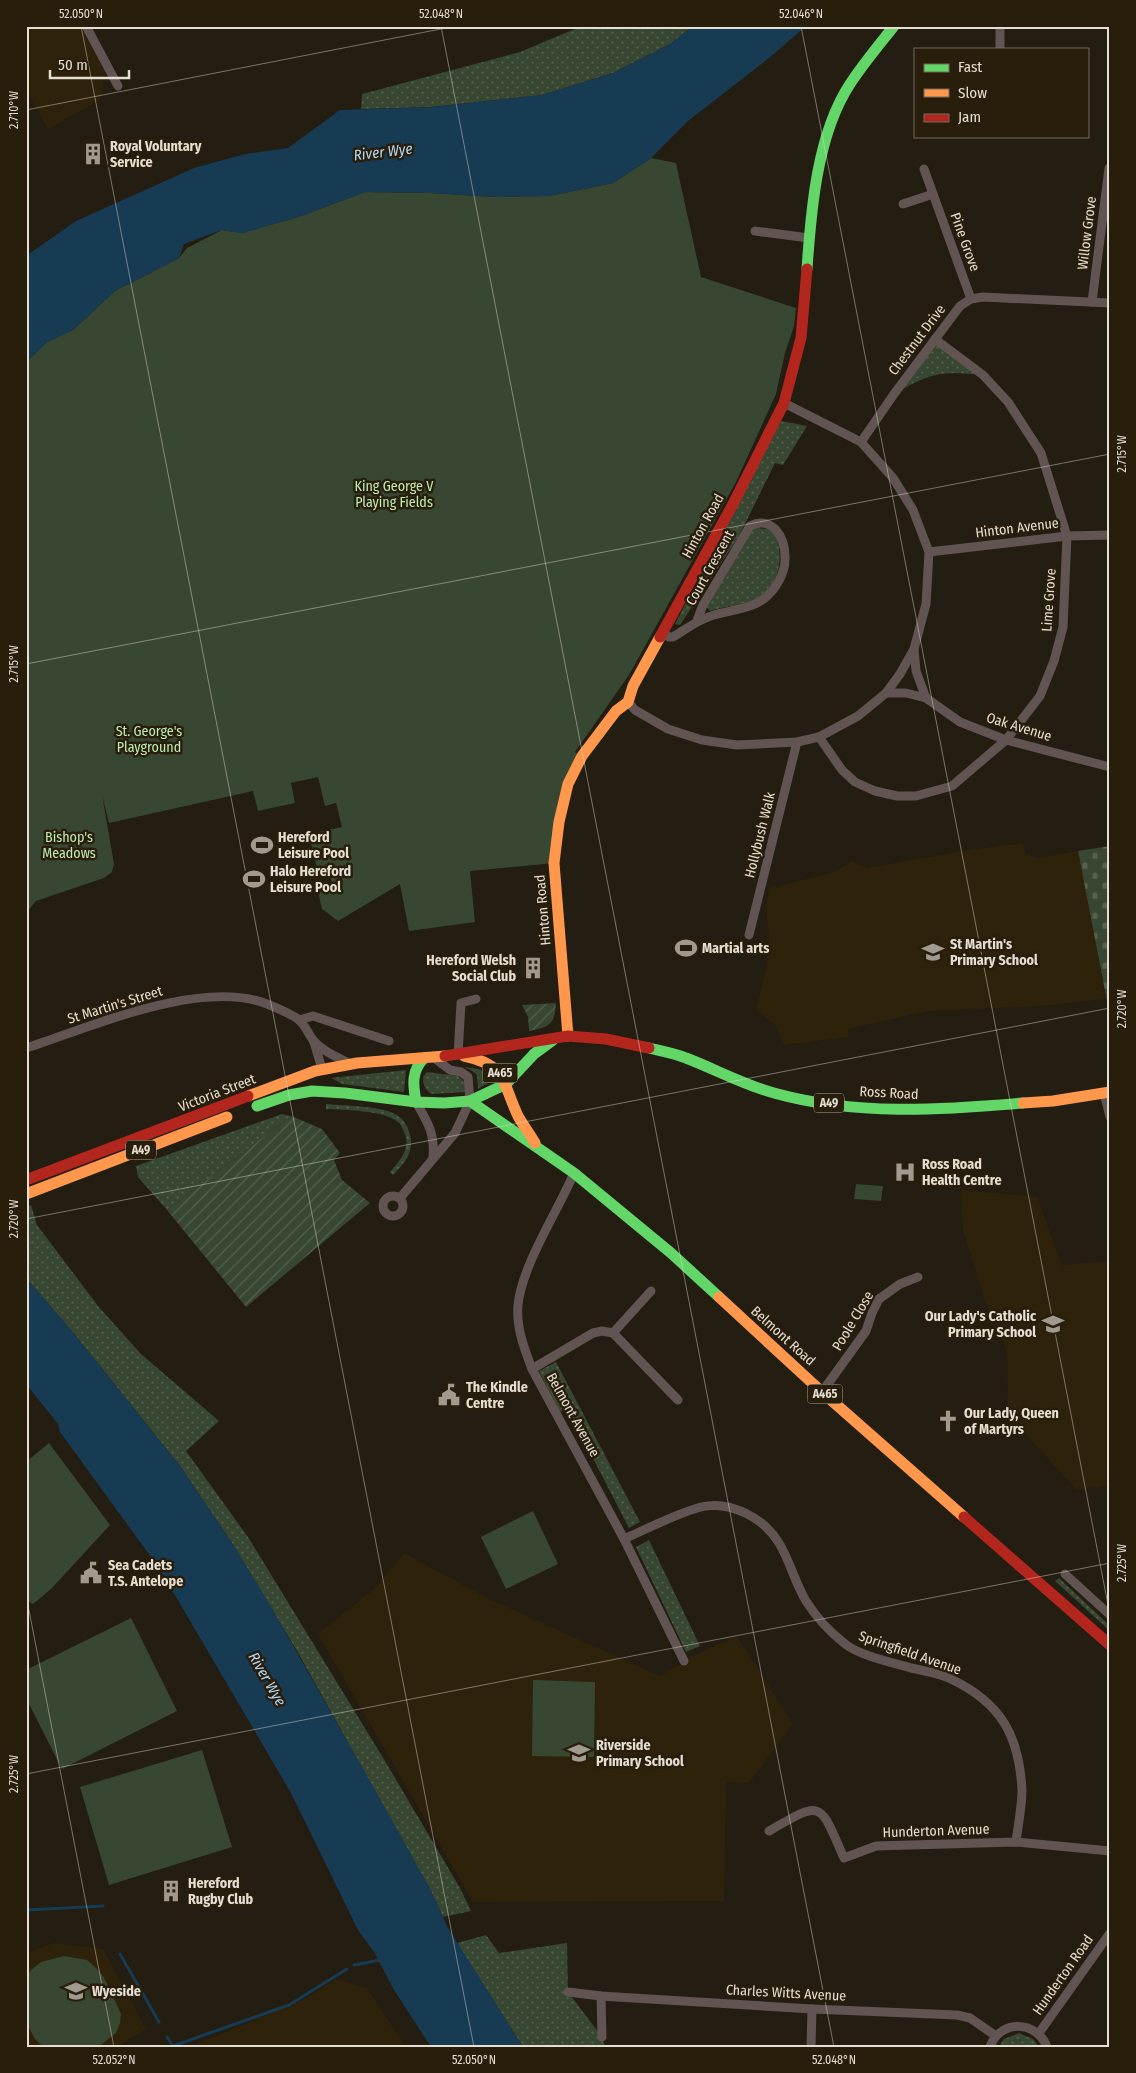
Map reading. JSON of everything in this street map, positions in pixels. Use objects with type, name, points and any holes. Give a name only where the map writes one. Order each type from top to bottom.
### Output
[{"type":"main road","name":"Hinton Road","points":[[562,1037],[554,864],[559,822],[568,784],[582,756],[616,711],[628,702],[633,686],[733,504],[784,403],[801,338],[815,189],[827,132],[849,85],[894,26]]},
{"type":"main road","name":"Ross Road","points":[[458,1055],[493,1047],[562,1037],[606,1039],[684,1057],[772,1093],[803,1100],[886,1110],[940,1110],[1053,1101],[1107,1093]]},
{"type":"main road","points":[[470,1101],[506,1084],[534,1054],[562,1037]]},
{"type":"main road","name":"Victoria Street","points":[[26,1194],[248,1106],[322,1069],[350,1064],[458,1055]]},
{"type":"main road","name":"A465","points":[[458,1055],[481,1059],[500,1072],[519,1116],[538,1147]]},
{"type":"main road","points":[[416,1102],[414,1070],[417,1064],[429,1058]]},
{"type":"main road","points":[[322,1069],[326,1077],[338,1084],[345,1093]]},
{"type":"main road","name":"Victoria Street","points":[[26,1180],[248,1106],[289,1095],[312,1091],[416,1102],[470,1101]]},
{"type":"main road","name":"Belmont Road","points":[[470,1101],[574,1173],[671,1253],[822,1392],[1110,1645]]},
{"type":"street","points":[[86,26],[118,86]]},
{"type":"street","points":[[1000,26],[1000,48]]},
{"type":"street","name":"Willow Grove","points":[[1092,302],[1109,168]]},
{"type":"street","name":"Pine Grove","points":[[924,169],[971,299]]},
{"type":"street","points":[[903,204],[933,194]]},
{"type":"street","points":[[755,231],[809,238]]},
{"type":"street","points":[[971,299],[983,297],[1110,303]]},
{"type":"street","name":"Chestnut Drive","points":[[861,442],[960,306],[971,299]]},
{"type":"street","name":"Lime Grove","points":[[819,737],[842,770],[855,782],[875,791],[897,796],[916,796],[952,786],[1006,740],[1040,696],[1054,661],[1063,627],[1066,536],[1042,453],[1008,402],[983,375],[935,339]]},
{"type":"street","points":[[628,702],[635,710],[668,729],[702,740],[737,745],[797,742],[819,737],[858,716],[886,693],[900,674],[914,648],[926,604],[929,552],[913,510],[893,478],[861,442],[784,403]]},
{"type":"street","name":"Court Crescent","points":[[663,632],[673,637],[712,615],[755,604],[765,598],[775,587],[784,566],[785,557],[779,534],[773,527],[764,522],[757,522],[750,526],[703,604],[696,623]]},
{"type":"street","name":"Hinton Avenue","points":[[929,552],[1066,536],[1110,535]]},
{"type":"street","points":[[914,648],[916,671],[926,698]]},
{"type":"street","name":"Oak Avenue","points":[[886,693],[906,693],[926,698],[960,722],[1006,740],[1110,767]]},
{"type":"street","name":"Hollybush Walk","points":[[749,935],[797,742]]},
{"type":"street","name":"St Martin's Street","points":[[26,1048],[156,1005],[187,999],[234,997],[265,1003],[299,1020],[314,1042],[334,1056],[350,1064]]},
{"type":"street","points":[[458,1055],[461,1003],[476,999]]},
{"type":"street","name":"St Martin's Street","points":[[299,1020],[313,1016],[389,1041]]},
{"type":"street","points":[[314,1042],[322,1069]]},
{"type":"street","points":[[400,1198],[455,1133],[470,1101],[468,1077],[461,1072],[450,1070],[429,1058]]},
{"type":"street","points":[[1107,1093],[1110,1117]]},
{"type":"street","points":[[416,1102],[430,1128],[434,1142],[433,1158]]},
{"type":"street","name":"Belmont Avenue","points":[[574,1173],[521,1287],[518,1306],[523,1344],[532,1369],[624,1539],[684,1661]]},
{"type":"street","name":"Poole Close","points":[[822,1392],[866,1331],[879,1298],[900,1284],[918,1277]]},
{"type":"street","points":[[613,1333],[651,1291]]},
{"type":"street","points":[[532,1369],[593,1333],[602,1331],[613,1333],[678,1400]]},
{"type":"street","name":"Springfield Avenue","points":[[624,1539],[702,1506],[723,1506],[740,1511],[759,1521],[778,1542],[806,1601],[825,1625],[846,1645],[881,1660],[950,1678],[985,1698],[1004,1721],[1017,1753],[1022,1791],[1016,1842]]},
{"type":"street","points":[[1065,1574],[1110,1615]]},
{"type":"street","name":"Hunderton Avenue","points":[[769,1831],[809,1810],[818,1810],[826,1818],[844,1858],[876,1846],[1016,1842],[1110,1851]]},
{"type":"street","name":"Hunderton Road","points":[[1039,2033],[1110,1933]]},
{"type":"street","name":"Charles Witts Avenue","points":[[568,1992],[600,1996],[812,2009],[957,2015],[970,2018],[996,2036]]},
{"type":"street","points":[[600,1996],[602,2037]]},
{"type":"street","points":[[811,2047],[812,2009]]},
{"type":"street","points":[[990,2047],[996,2036],[1009,2027],[1020,2025],[1039,2033],[1047,2047]]},
{"type":"shaded area","points":[[26,26],[82,26],[106,70],[100,100],[48,129],[26,89]]},
{"type":"shaded area","name":"St Martin's Primary School","points":[[1023,843],[1026,854],[1037,858],[1078,851],[1106,999],[1040,1006],[928,1011],[848,1029],[848,1037],[784,1045],[776,1026],[756,1010],[767,966],[769,939],[766,906],[770,888],[835,872],[851,861],[867,868],[968,850]]},
{"type":"shaded area","name":"Our Lady's Catholic Primary School","points":[[961,1190],[1037,1197],[1062,1265],[1110,1261],[1110,1485],[1077,1490],[1008,1415],[1007,1351],[984,1298],[963,1230]]},
{"type":"shaded area","name":"Riverside Primary School","points":[[404,1553],[489,1599],[660,1676],[691,1657],[737,1636],[793,1724],[749,1783],[726,1782],[724,1901],[473,1902],[318,1634],[374,1589]]},
{"type":"shaded area","name":"Wyeside","points":[[54,1943],[103,1949],[146,2029],[117,2047],[28,2047],[26,2043],[26,1953]]},
{"type":"shaded area","points":[[336,1979],[367,1988],[406,2047],[190,2047],[305,1999]]},
{"type":"green space","points":[[582,26],[693,26],[670,44],[613,73],[542,95],[431,107],[361,109],[362,94],[520,52]]},
{"type":"green space","name":"King George V Playing Fields","points":[[651,158],[676,163],[701,277],[796,308],[794,326],[785,353],[776,394],[736,482],[629,675],[575,752],[582,756],[568,784],[554,863],[470,871],[475,922],[409,931],[400,884],[338,921],[322,909],[317,887],[332,884],[328,866],[317,869],[309,834],[342,827],[336,803],[325,806],[318,777],[291,783],[295,803],[258,811],[253,791],[109,823],[102,795],[114,864],[112,872],[104,878],[36,901],[26,913],[26,362],[47,342],[73,330],[115,291],[179,258],[187,248],[222,230],[242,233],[298,217],[365,192],[495,197],[549,196],[613,183]]},
{"type":"green space","points":[[935,339],[983,375],[946,373],[918,381],[894,394]]},
{"type":"green space","points":[[781,421],[807,426],[783,465],[775,463],[739,536],[680,625],[675,624]]},
{"type":"green space","points":[[755,528],[768,529],[775,534],[780,554],[777,574],[773,583],[758,598],[710,611],[706,606],[748,535]]},
{"type":"green space","points":[[1110,846],[1110,1017],[1078,851]]},
{"type":"green space","points":[[556,1003],[554,1016],[550,1024],[529,1031],[528,1017],[522,1005]]},
{"type":"green space","points":[[464,1067],[484,1071],[491,1081],[478,1089],[477,1075]]},
{"type":"green space","points":[[406,1070],[404,1092],[342,1084],[331,1078]]},
{"type":"green space","points":[[427,1072],[458,1076],[464,1082],[465,1092],[432,1094],[426,1089],[423,1082],[423,1077]]},
{"type":"green space","points":[[326,1104],[376,1108],[401,1118],[408,1128],[411,1139],[409,1155],[404,1163],[393,1175],[390,1172],[404,1154],[407,1143],[401,1125],[398,1122],[392,1118],[374,1113],[326,1109]]},
{"type":"green space","points":[[282,1114],[291,1116],[167,1210],[138,1177],[136,1166]]},
{"type":"green space","points":[[291,1116],[322,1129],[340,1153],[334,1160],[342,1180],[370,1203],[246,1307],[167,1210]]},
{"type":"green space","points":[[856,1184],[883,1186],[881,1201],[854,1199]]},
{"type":"green space","points":[[31,1205],[37,1225],[98,1306],[141,1354],[219,1421],[186,1451],[248,1537],[385,1761],[460,1888],[471,1911],[443,1917],[431,1891],[297,1651],[232,1543],[180,1466],[76,1336],[26,1278],[26,1207]]},
{"type":"green space","points":[[556,1362],[640,1522],[629,1528],[567,1408],[560,1412],[539,1371]]},
{"type":"green space","points":[[49,1443],[110,1525],[51,1589],[33,1604],[26,1600],[26,1462]]},
{"type":"green space","points":[[533,1511],[558,1564],[506,1589],[481,1537]]},
{"type":"green space","points":[[649,1540],[700,1646],[686,1652],[636,1547]]},
{"type":"green space","points":[[1059,1578],[1110,1626],[1110,1631],[1055,1581]]},
{"type":"green space","points":[[131,1618],[177,1711],[62,1769],[26,1698],[26,1670]]},
{"type":"green space","points":[[533,1680],[595,1682],[594,1757],[532,1756]]},
{"type":"green space","points":[[202,1750],[232,1847],[109,1885],[80,1787]]},
{"type":"green space","points":[[486,1935],[499,1953],[567,1943],[568,1992],[602,2037],[605,2047],[523,2047],[457,1943]]},
{"type":"green space","name":"Wyeside","points":[[64,1956],[87,1960],[95,1967],[103,1976],[121,2014],[116,2033],[98,2047],[43,2047],[35,2039],[26,2022],[26,1977],[41,1962]]},
{"type":"green space","points":[[1019,2033],[1033,2039],[1039,2047],[999,2047],[1004,2039]]},
{"type":"water","name":"River Wye","points":[[693,26],[806,26],[769,58],[688,121],[651,158],[613,183],[549,196],[495,197],[365,192],[298,217],[242,233],[222,230],[184,244],[179,258],[115,291],[73,330],[47,342],[26,362],[26,256],[76,221],[194,168],[245,154],[288,148],[340,110],[431,107],[542,95],[613,73],[670,44]]},
{"type":"water","name":"River Wye","points":[[26,1278],[76,1336],[180,1466],[232,1543],[266,1598],[397,1829],[431,1891],[448,1928],[523,2047],[431,2047],[394,1990],[374,1952],[358,1930],[291,1793],[159,1568],[60,1432],[58,1424],[26,1384]]},
{"type":"waterway","points":[[26,1910],[103,1906]]},
{"type":"waterway","points":[[120,1954],[159,2022]]},
{"type":"waterway","points":[[354,1965],[380,1960]]},
{"type":"waterway","points":[[167,2037],[173,2046],[289,2005],[347,1969]]},
{"type":"traffic: fast","points":[[807,269],[818,173],[830,126],[850,84],[894,26]]},
{"type":"traffic: fast","points":[[257,1106],[289,1095],[312,1091],[416,1102],[444,1103],[470,1101],[506,1084],[534,1054],[553,1040]]},
{"type":"traffic: fast","points":[[649,1048],[681,1056],[763,1090],[836,1105],[867,1108],[929,1109],[1023,1103]]},
{"type":"traffic: fast","points":[[416,1102],[414,1078],[417,1068],[424,1058]]},
{"type":"traffic: fast","points":[[470,1101],[574,1173],[671,1253],[719,1297]]},
{"type":"traffic: slow","points":[[568,1036],[554,863],[559,822],[568,784],[582,756],[616,711],[628,702],[633,686],[660,637]]},
{"type":"traffic: slow","points":[[248,1096],[315,1071],[357,1063],[445,1056]]},
{"type":"traffic: slow","points":[[464,1056],[488,1064],[496,1070],[505,1084],[518,1116],[535,1143]]},
{"type":"traffic: slow","points":[[1023,1103],[1053,1101],[1110,1092]]},
{"type":"traffic: slow","points":[[26,1194],[227,1117]]},
{"type":"traffic: slow","points":[[719,1297],[822,1392],[964,1517]]},
{"type":"traffic: jam","points":[[660,637],[733,504],[784,403],[801,338],[807,269]]},
{"type":"traffic: jam","points":[[445,1056],[568,1036],[606,1039],[649,1048]]},
{"type":"traffic: jam","points":[[26,1180],[248,1096]]},
{"type":"traffic: jam","points":[[964,1517],[1110,1645]]},
{"type":"place","name":"Royal Voluntary Service","points":[[93,154]]},
{"type":"place","name":"Hereford Leisure Pool","points":[[262,845]]},
{"type":"place","name":"Halo Hereford Leisure Pool","points":[[254,879]]},
{"type":"place","name":"Martial arts","points":[[686,948]]},
{"type":"place","name":"St Martin's Primary School","points":[[933,952]]},
{"type":"place","name":"Hereford Welsh Social Club","points":[[533,968]]},
{"type":"place","name":"Ross Road Health Centre","points":[[905,1172]]},
{"type":"place","name":"Our Lady's Catholic Primary School","points":[[1053,1324]]},
{"type":"place","name":"The Kindle Centre","points":[[449,1395]]},
{"type":"place","name":"Our Lady, Queen of Martyrs","points":[[948,1421]]},
{"type":"place","name":"Sea Cadets T.S. Antelope","points":[[91,1573]]},
{"type":"place","name":"Riverside Primary School","points":[[579,1753]]},
{"type":"place","name":"Hereford Rugby Club","points":[[171,1891]]},
{"type":"place","name":"Wyeside","points":[[76,1991]]},
{"type":"park label","name":"St. George's Playground","points":[[149,740]]},
{"type":"park label","name":"Bishop's Meadows","points":[[69,846]]}]
